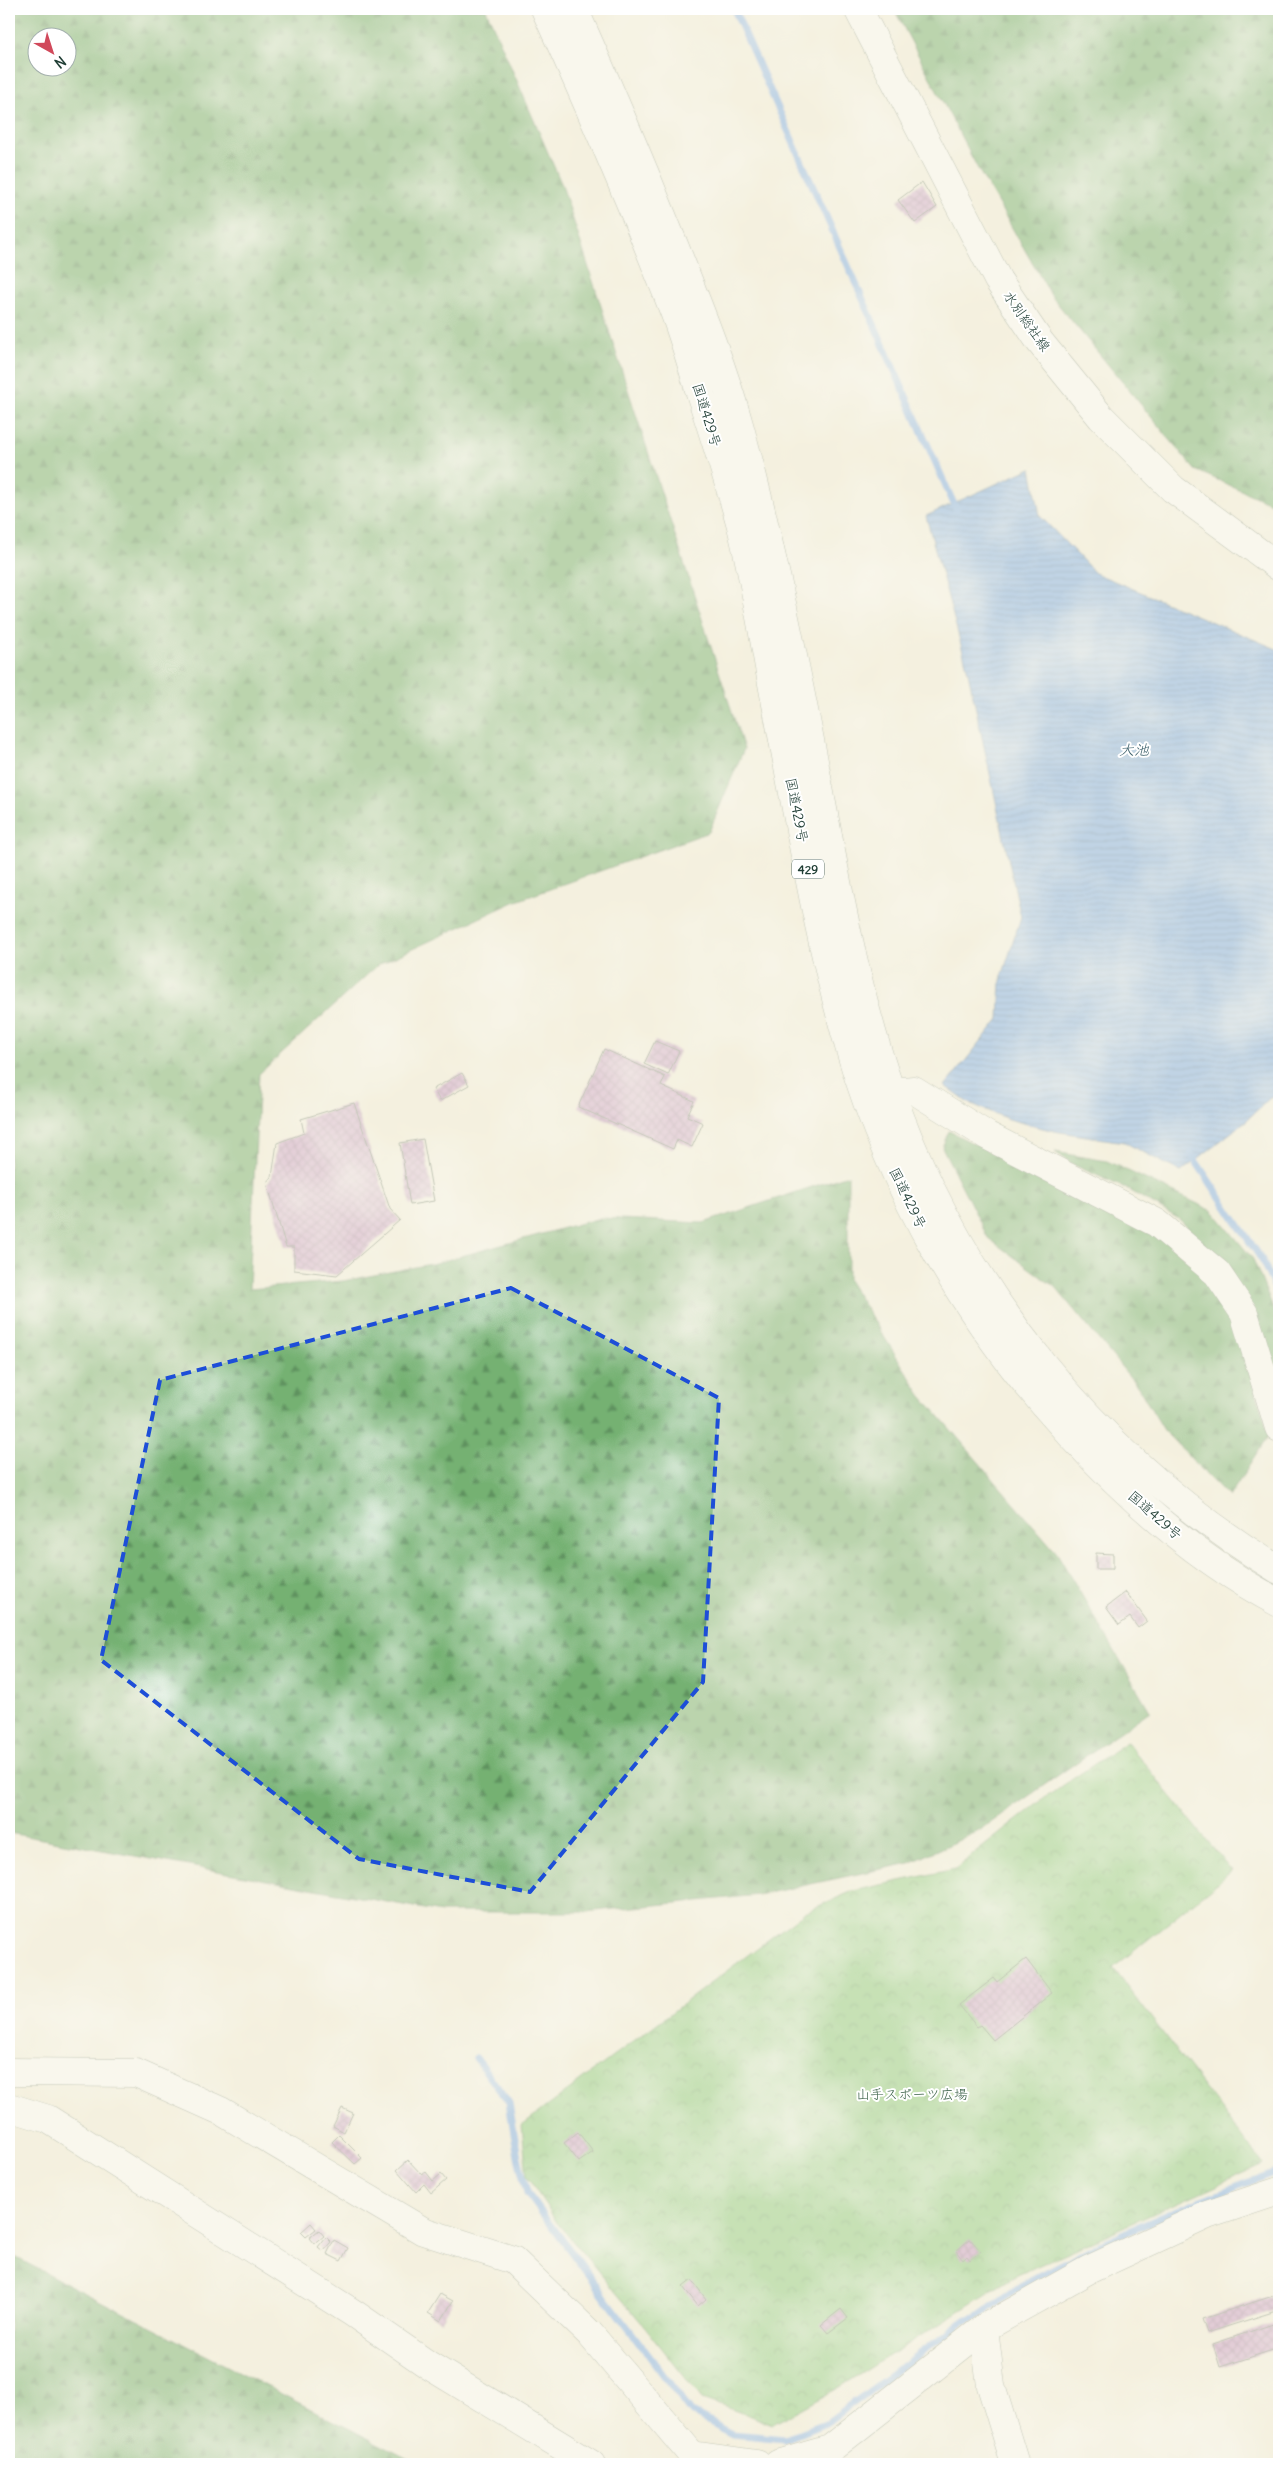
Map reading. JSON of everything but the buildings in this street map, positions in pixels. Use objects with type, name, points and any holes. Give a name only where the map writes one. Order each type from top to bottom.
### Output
[{"type":"main road","name":"国道429号","points":[[545,9],[606,145],[675,314],[742,529],[817,916],[839,1007],[879,1095],[917,1159],[957,1238],[984,1282],[1038,1360],[1099,1428],[1151,1478],[1231,1541],[1279,1570]]},
{"type":"main road","name":"国道429号","points":[[574,9],[629,133],[700,307],[739,426],[762,516],[806,719],[894,1168],[934,1250],[987,1334],[1017,1373],[1088,1454],[1170,1529],[1236,1578],[1279,1603]]},
{"type":"main road","name":"水別総社線","points":[[858,9],[998,280],[1040,342],[1100,417],[1173,489],[1279,567]]},
{"type":"main road","points":[[879,1095],[914,1090],[988,1136],[1157,1223],[1217,1274],[1244,1313],[1279,1428]]},
{"type":"main road","points":[[9,2072],[136,2073],[221,2111],[423,2231],[514,2260],[590,2334],[692,2455],[757,2464]]},
{"type":"main road","points":[[9,2107],[48,2119],[353,2313],[430,2366],[591,2464]]},
{"type":"main road","points":[[778,2464],[830,2449],[984,2328],[1088,2270],[1207,2215],[1279,2191]]},
{"type":"main road","points":[[984,2328],[991,2386],[1015,2464]]},
{"type":"highlighted area","points":[[511,1288],[719,1398],[703,1682],[530,1892],[359,1859],[101,1660],[160,1380]]},
{"type":"green space","points":[[9,9],[486,9],[562,185],[744,749],[709,832],[514,902],[378,965],[259,1074],[249,1289],[343,1281],[436,1263],[600,1218],[703,1223],[848,1175],[848,1280],[921,1395],[1057,1553],[1150,1711],[979,1831],[910,1863],[759,1895],[584,1912],[441,1912],[9,1833]]},
{"type":"green space","points":[[894,9],[1279,9],[1279,507],[1195,470],[1052,297],[978,169]]},
{"type":"green space","points":[[949,1131],[1168,1243],[1207,1277],[1234,1319],[1269,1435],[1229,1497],[1165,1432],[1138,1387],[1055,1287],[988,1238],[942,1147]]},
{"type":"green space","points":[[1055,1152],[1107,1161],[1213,1211],[1253,1259],[1279,1323],[1279,1386],[1222,1263],[1179,1219],[1129,1190],[1074,1165]]},
{"type":"green space","name":"山手スポーツ広場","points":[[1127,1742],[1232,1871],[1113,1968],[1263,2164],[1013,2277],[840,2387],[773,2424],[702,2399],[646,2328],[560,2226],[527,2177],[522,2125],[805,1912],[853,1891],[955,1869],[1046,1797]]},
{"type":"green space","points":[[9,2254],[418,2464],[9,2464]]},
{"type":"water","name":"大池","points":[[1031,468],[1040,516],[1095,573],[1279,650],[1279,1089],[1247,1120],[1181,1172],[1124,1142],[1054,1131],[1008,1119],[967,1102],[945,1086],[999,1019],[1001,980],[1021,917],[966,663],[926,516]]},
{"type":"waterway","points":[[734,9],[957,511]]},
{"type":"waterway","points":[[1191,1154],[1262,1260],[1279,1297]]},
{"type":"waterway","points":[[476,2058],[509,2103],[518,2157],[527,2193],[692,2413],[733,2434],[785,2439],[828,2422],[964,2321],[976,2318],[1022,2285],[1100,2244],[1201,2200],[1279,2171]]}]
